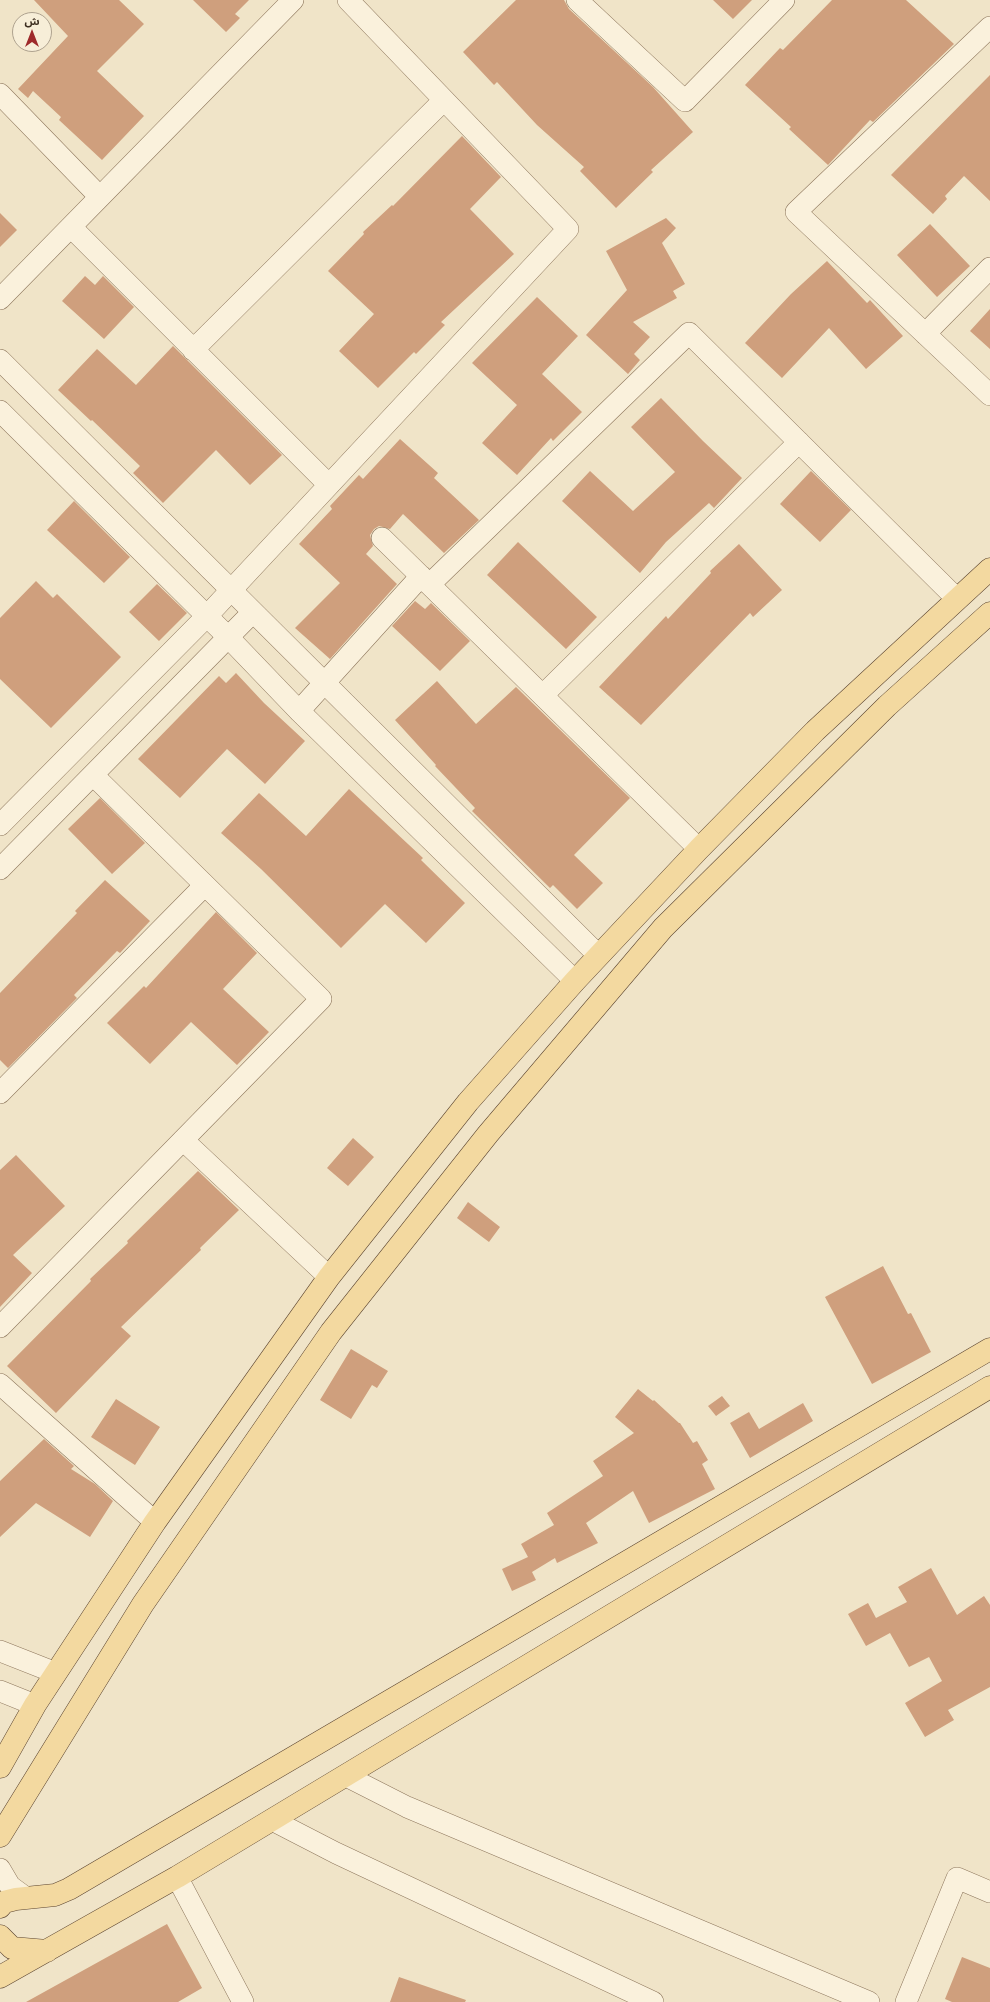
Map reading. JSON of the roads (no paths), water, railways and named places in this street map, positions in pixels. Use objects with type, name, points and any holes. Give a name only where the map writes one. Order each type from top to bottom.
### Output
[{"type":"main road","points":[[0,1767],[35,1705],[155,1522],[329,1277],[468,1102],[598,955],[699,849],[815,731],[990,569]]},
{"type":"main road","points":[[0,1836],[156,1584],[331,1332],[488,1134],[663,928],[887,706],[990,613]]},
{"type":"main road","points":[[0,1907],[4,1902],[25,1897],[55,1895],[68,1889],[990,1349]]},
{"type":"main road","points":[[0,1978],[177,1877],[990,1387]]},
{"type":"main road","points":[[0,1936],[12,1948],[47,1951]]},
{"type":"street","points":[[0,299],[292,0]]},
{"type":"street","points":[[0,825],[231,591],[568,230],[348,0]]},
{"type":"street","points":[[577,0],[685,101],[784,0]]},
{"type":"street","points":[[990,27],[796,212],[990,395]]},
{"type":"street","points":[[0,94],[100,197]]},
{"type":"street","points":[[193,350],[444,100]]},
{"type":"street","points":[[71,227],[329,485]]},
{"type":"street","points":[[925,334],[990,268]]},
{"type":"street","points":[[299,711],[324,683],[426,580],[689,333],[957,599]]},
{"type":"street","points":[[0,360],[598,955]]},
{"type":"street","points":[[0,411],[206,617],[228,637],[299,711],[575,981]]},
{"type":"street","points":[[543,695],[799,442]]},
{"type":"street","points":[[382,538],[699,849]]},
{"type":"street","points":[[0,869],[253,612]]},
{"type":"street","points":[[0,1327],[321,1000],[93,775]]},
{"type":"street","points":[[0,835],[16,852]]},
{"type":"street","points":[[0,1092],[204,886]]},
{"type":"street","points":[[183,1140],[329,1277]]},
{"type":"street","points":[[0,1384],[155,1522]]},
{"type":"street","points":[[0,1651],[56,1673]]},
{"type":"street","points":[[0,1691],[35,1705]]},
{"type":"street","points":[[346,1776],[407,1807],[869,2002]]},
{"type":"street","points":[[272,1820],[336,1853],[653,2002]]},
{"type":"street","points":[[0,1869],[10,1886],[25,1897]]},
{"type":"street","points":[[177,1877],[243,2002]]},
{"type":"street","points":[[906,2002],[957,1878],[990,1892]]}]
